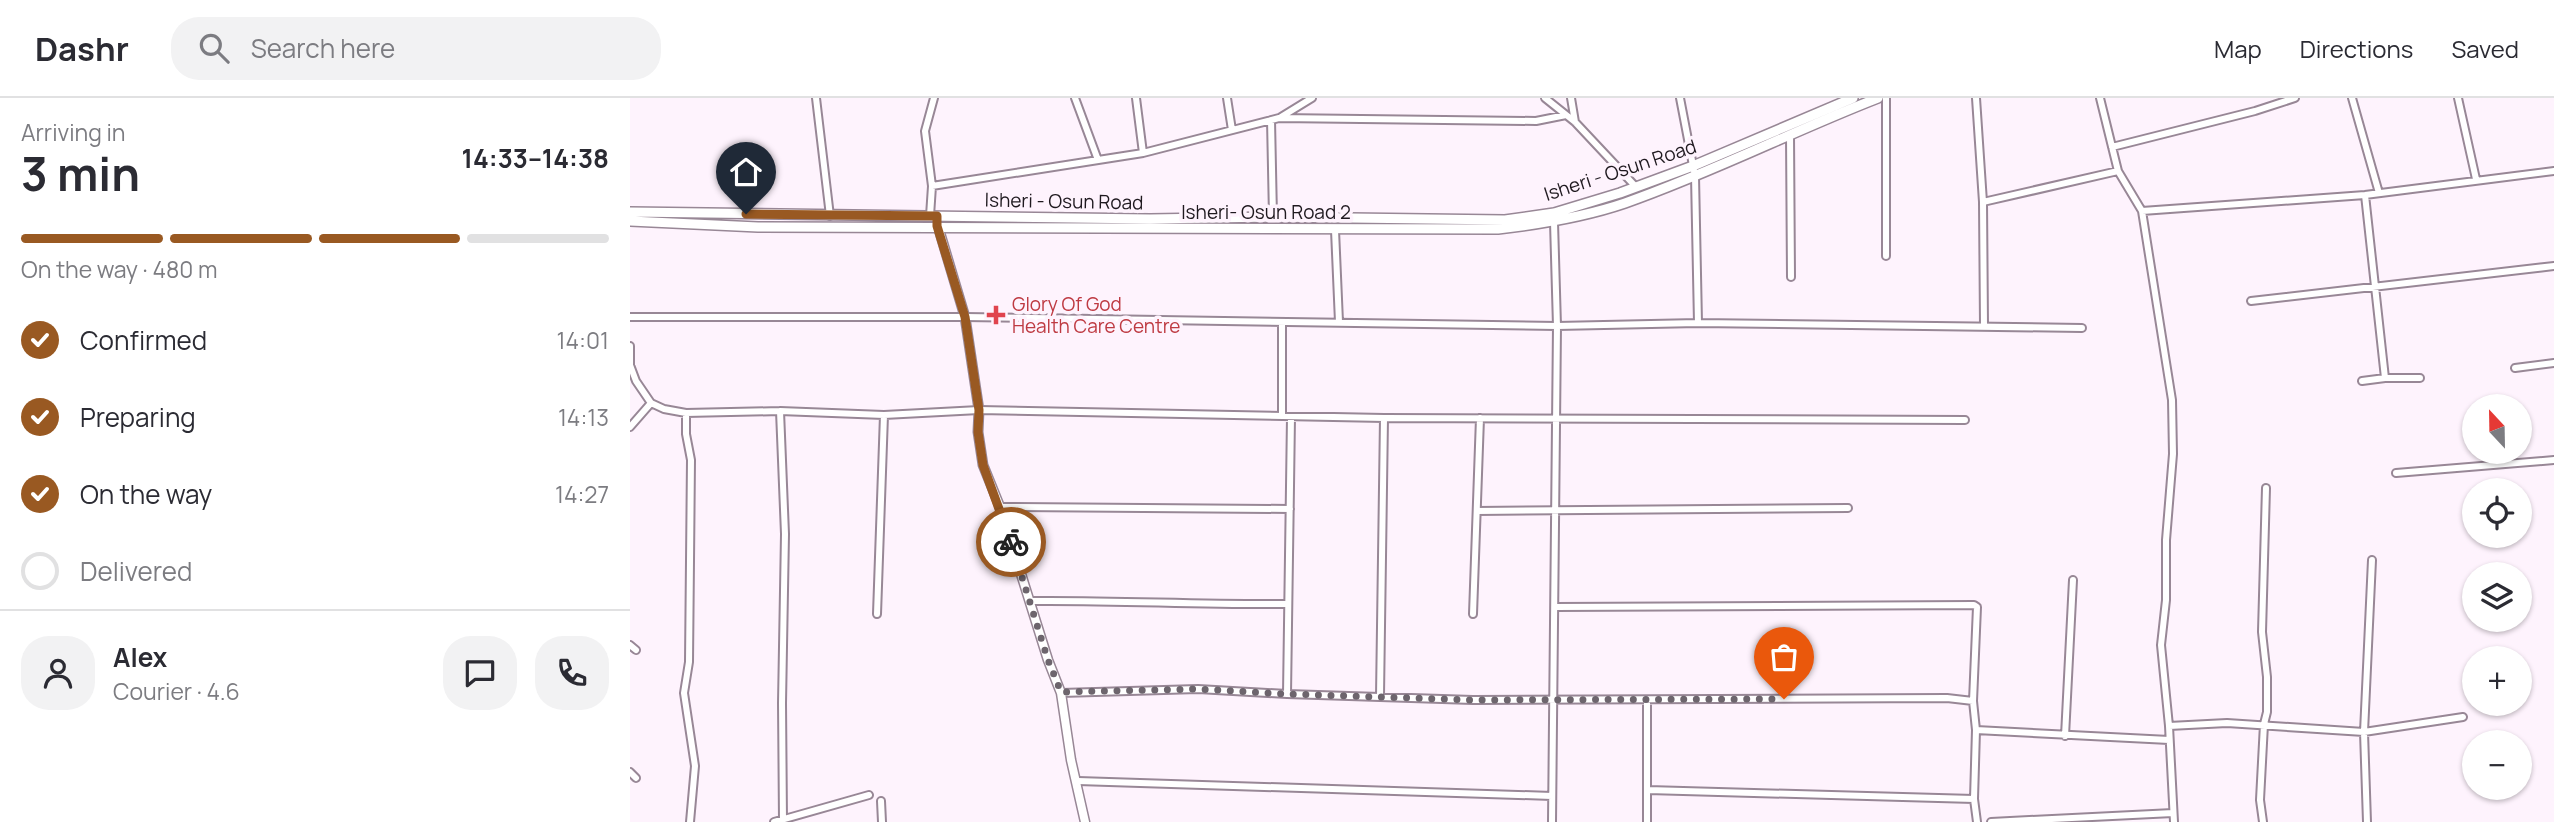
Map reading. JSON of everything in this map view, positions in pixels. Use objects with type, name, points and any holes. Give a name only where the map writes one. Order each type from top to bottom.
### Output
[{"type":"main road","name":"Isheri - Osun Road","points":[[630,212],[935,219],[1273,217],[1505,220],[1553,214],[1636,187],[1693,166],[1853,98]]},
{"type":"main road","name":"Isheri- Osun Road 2","points":[[630,221],[758,227],[935,219],[1335,230],[1498,229],[1554,222],[1622,204],[1878,98]]},
{"type":"street","points":[[816,98],[830,216]]},
{"type":"street","points":[[934,98],[925,131],[935,219],[965,317],[979,410],[978,432],[983,465],[1000,507],[1061,692],[1071,760],[1078,780],[1085,822]]},
{"type":"street","points":[[1075,98],[1098,160]]},
{"type":"street","points":[[1136,98],[1143,153]]},
{"type":"street","points":[[1227,98],[1232,130]]},
{"type":"street","points":[[1275,119],[1312,98]]},
{"type":"street","points":[[1545,98],[1575,122],[1636,187]]},
{"type":"street","points":[[1571,98],[1575,122]]},
{"type":"street","points":[[1680,98],[1695,176],[1698,323]]},
{"type":"street","points":[[1886,98],[1886,256]]},
{"type":"street","points":[[1976,98],[1983,202],[1984,326]]},
{"type":"street","points":[[2100,98],[2119,171],[2142,211],[2172,400],[2173,454],[2166,540],[2166,600],[2161,645],[2174,822]]},
{"type":"street","points":[[2112,147],[2255,111],[2295,98]]},
{"type":"street","points":[[2352,98],[2379,193]]},
{"type":"street","points":[[2458,98],[2476,180]]},
{"type":"street","points":[[932,186],[1143,153],[1275,119],[1536,121],[1566,115]]},
{"type":"street","points":[[1273,217],[1275,119]]},
{"type":"street","points":[[1790,135],[1791,277]]},
{"type":"street","points":[[1983,202],[2119,171]]},
{"type":"street","points":[[2142,211],[2365,195],[2554,171]]},
{"type":"street","points":[[2365,195],[2385,378]]},
{"type":"street","points":[[1552,822],[1557,326],[1554,222]]},
{"type":"street","points":[[1335,230],[1339,322]]},
{"type":"street","points":[[2251,301],[2554,266]]},
{"type":"street","points":[[630,317],[965,317],[1557,326],[1698,323],[2082,328]]},
{"type":"street","points":[[1282,322],[1282,415]]},
{"type":"street","points":[[630,346],[631,365],[636,382],[651,403],[685,413],[780,411],[884,415],[979,410],[1384,418],[1965,420]]},
{"type":"street","points":[[2515,368],[2554,363]]},
{"type":"street","points":[[2362,381],[2420,378]]},
{"type":"street","points":[[630,427],[651,403]]},
{"type":"street","points":[[780,411],[785,534],[778,821],[869,795]]},
{"type":"street","points":[[685,413],[691,460],[689,662],[684,693],[695,766],[690,822]]},
{"type":"street","points":[[877,614],[884,415]]},
{"type":"street","points":[[1287,694],[1291,416]]},
{"type":"street","points":[[1380,696],[1384,418]]},
{"type":"street","points":[[1473,614],[1479,418]]},
{"type":"street","points":[[2396,473],[2554,460]]},
{"type":"street","points":[[2263,822],[2260,800],[2267,700],[2262,632],[2266,488]]},
{"type":"street","points":[[1000,507],[1290,509]]},
{"type":"street","points":[[1477,511],[1848,508]]},
{"type":"street","points":[[2367,822],[2364,732],[2372,560]]},
{"type":"street","points":[[2065,736],[2073,580]]},
{"type":"street","points":[[1030,601],[1083,600],[1178,605],[1287,604]]},
{"type":"street","points":[[1555,607],[1974,604],[1977,607],[1973,701],[1976,730],[1974,799],[1977,822]]},
{"type":"street","points":[[630,645],[636,650]]},
{"type":"street","points":[[1061,692],[1198,689],[1287,694],[1554,700],[1947,698],[1973,701]]},
{"type":"street","points":[[1647,700],[1647,822]]},
{"type":"street","points":[[2169,726],[2209,723],[2264,724],[2364,732],[2463,716]]},
{"type":"street","points":[[1976,730],[2169,740]]},
{"type":"street","points":[[630,772],[636,778]]},
{"type":"street","points":[[1078,780],[1552,796]]},
{"type":"street","points":[[1648,790],[1974,799]]},
{"type":"street","points":[[881,801],[882,822]]},
{"type":"street","points":[[1991,822],[2173,813]]},
{"type":"way so far","points":[[1011,542],[1048,660],[1061,692],[1198,689],[1473,700],[1784,699]]},
{"type":"place","name":"Glory Of God Health Care Centre","points":[[996,315]]},
{"type":"route","points":[[746,214],[937,216],[937,226],[965,317],[973,359],[983,465],[1011,542]]}]
